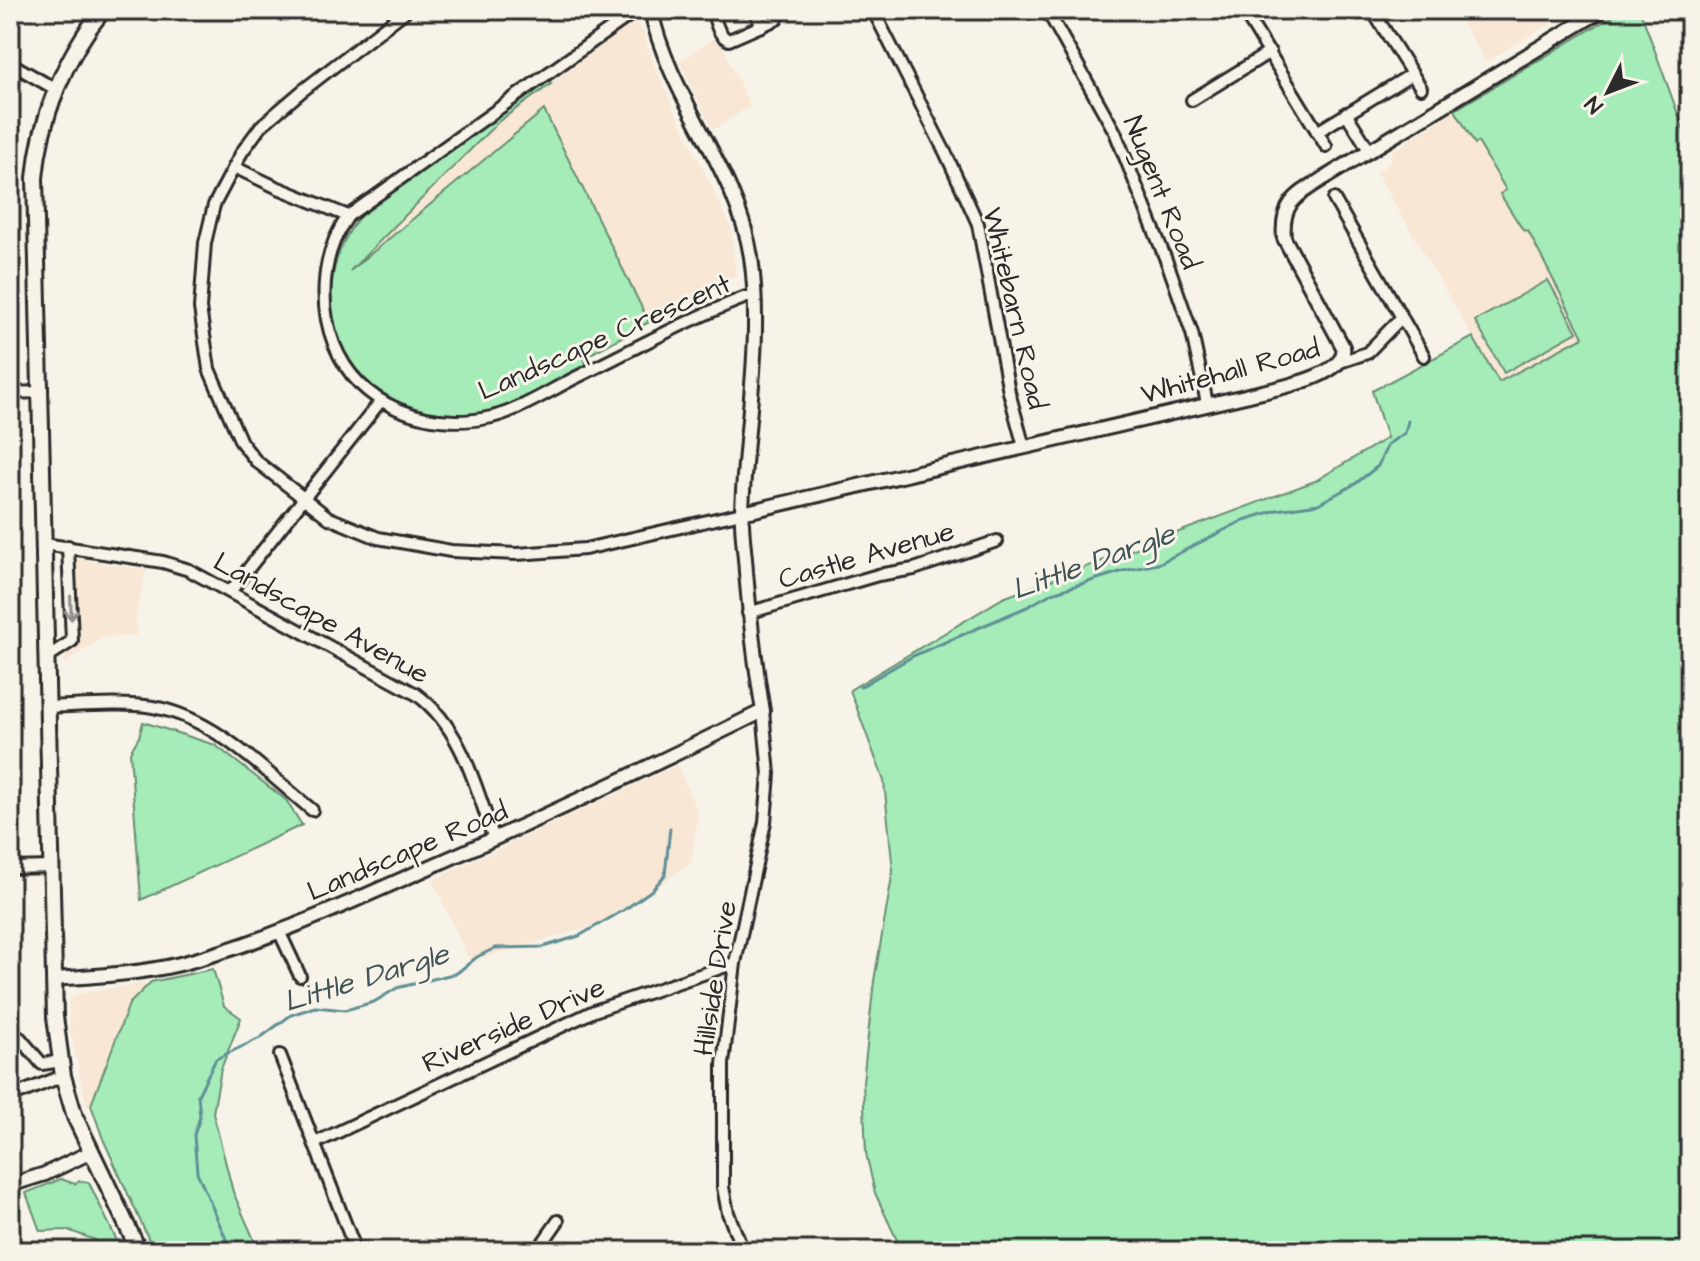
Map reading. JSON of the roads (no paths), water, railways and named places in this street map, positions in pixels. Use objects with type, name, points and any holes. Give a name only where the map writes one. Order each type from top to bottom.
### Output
[{"type":"main road","points":[[103,10],[78,47],[57,90],[43,129],[35,178],[54,979],[62,1069],[75,1117],[139,1251]]},
{"type":"street","points":[[407,10],[261,126],[214,205],[205,243],[200,308],[209,369],[241,442],[256,461],[302,500],[329,518],[378,538],[451,551],[517,554],[585,549],[742,513]]},
{"type":"street","name":"Landscape Crescent","points":[[637,10],[348,216],[337,232],[324,284],[327,320],[333,343],[359,385],[380,402],[435,419],[458,421],[496,416],[688,320],[746,297],[755,297]]},
{"type":"street","points":[[651,10],[654,29],[671,70],[737,207],[750,254],[756,317],[742,513],[748,613],[763,711]]},
{"type":"street","points":[[712,10],[719,30],[729,40],[777,19]]},
{"type":"street","name":"Whitebarn Road","points":[[873,10],[978,224],[1009,392],[1024,447]]},
{"type":"street","name":"Nugent Road","points":[[1047,10],[1115,132],[1192,333],[1207,403]]},
{"type":"street","points":[[1243,10],[1326,146]]},
{"type":"street","points":[[1372,10],[1421,88]]},
{"type":"street","name":"Whitehall Road","points":[[742,513],[1323,375],[1340,362],[1344,353],[1340,337],[1284,238],[1283,223],[1287,208],[1302,192],[1602,10]]},
{"type":"street","points":[[755,12],[762,26]]},
{"type":"street","points":[[1192,100],[1270,52]]},
{"type":"street","points":[[10,63],[57,90]]},
{"type":"street","points":[[1317,132],[1412,74]]},
{"type":"street","points":[[1346,113],[1369,150]]},
{"type":"street","points":[[234,167],[348,216]]},
{"type":"street","points":[[1334,199],[1424,356]]},
{"type":"street","points":[[1340,362],[1367,353],[1401,318]]},
{"type":"street","points":[[10,393],[39,392]]},
{"type":"street","points":[[230,592],[380,402]]},
{"type":"street","name":"Castle Avenue","points":[[748,613],[878,575],[914,569],[997,541]]},
{"type":"street","name":"Landscape Avenue","points":[[44,544],[163,562],[189,570],[428,703],[464,755],[494,839]]},
{"type":"street","points":[[47,657],[72,641],[68,546]]},
{"type":"street","points":[[48,707],[153,707],[191,720],[224,738],[312,810]]},
{"type":"street","name":"Landscape Road","points":[[54,979],[179,964],[279,931],[494,839],[651,767],[763,711]]},
{"type":"street","name":"Hillside Drive","points":[[743,1251],[728,1213],[721,1160],[723,1064],[735,963],[765,822],[769,774],[763,711]]},
{"type":"street","points":[[10,868],[53,867]]},
{"type":"street","points":[[279,931],[300,976]]},
{"type":"street","name":"Riverside Drive","points":[[315,1143],[594,1011],[735,963]]},
{"type":"street","points":[[10,1032],[20,1038],[42,1064],[62,1069]]},
{"type":"street","points":[[280,1055],[356,1251]]},
{"type":"street","points":[[10,1097],[62,1069]]},
{"type":"street","points":[[10,1185],[45,1174],[91,1152]]},
{"type":"street","points":[[537,1251],[558,1221]]},
{"type":"waterway","name":"Little Dargle","points":[[860,687],[913,656],[1027,607],[1052,593],[1123,571],[1158,564],[1244,520],[1277,510],[1318,504],[1355,484],[1378,466],[1388,444],[1405,433],[1408,421]]},
{"type":"waterway","name":"Little Dargle","points":[[227,1251],[226,1239],[197,1172],[194,1135],[200,1117],[198,1095],[216,1059],[260,1038],[291,1015],[315,1007],[345,1010],[374,1002],[397,988],[457,973],[495,948],[543,947],[579,936],[624,910],[652,890],[665,875],[670,828]]}]
